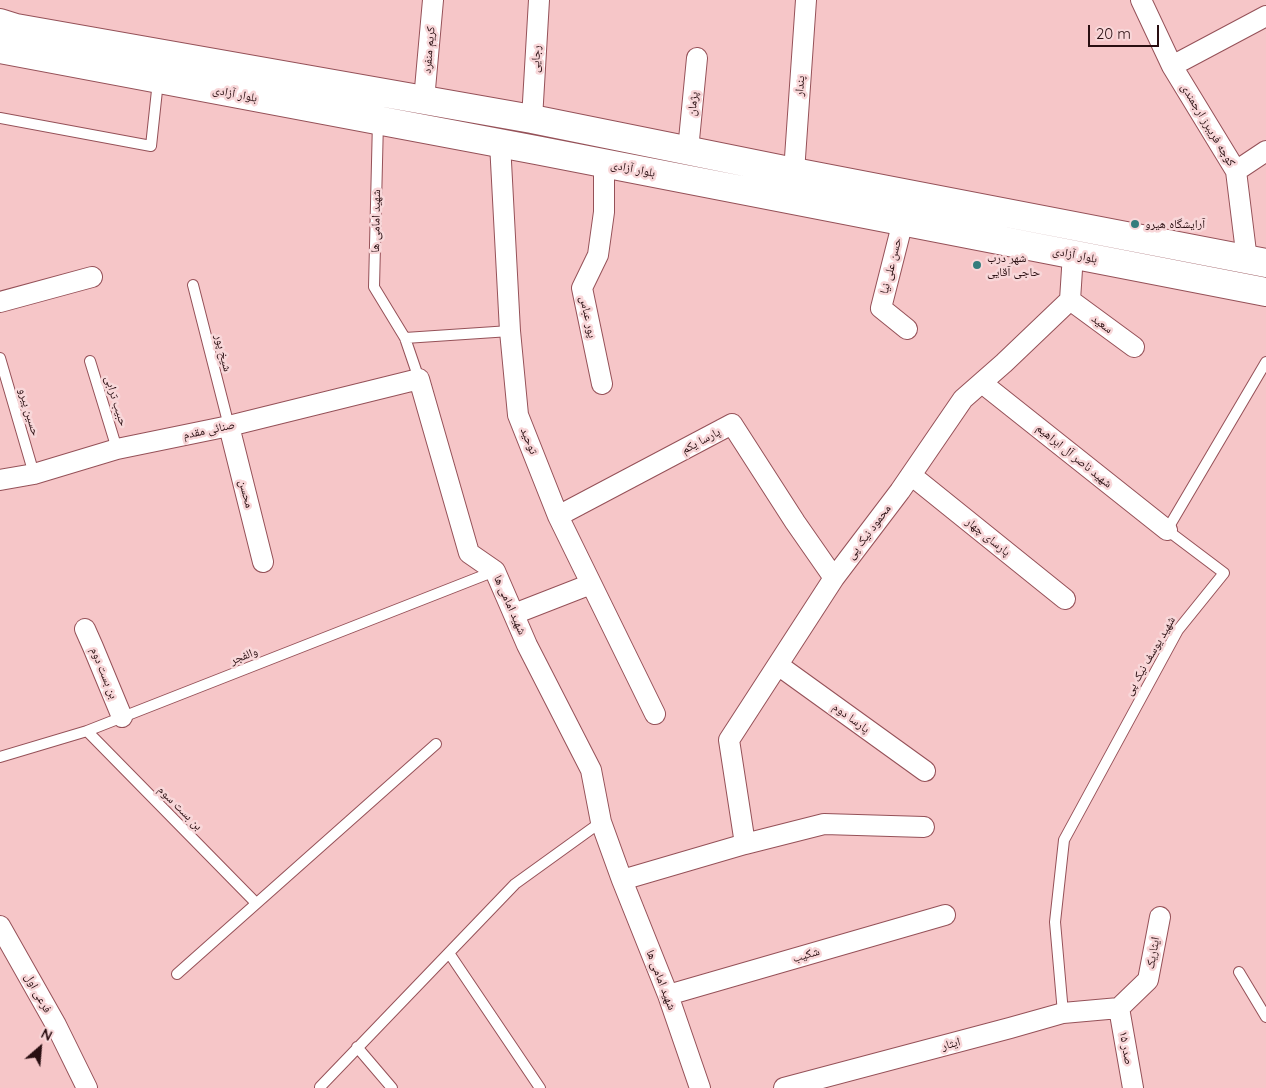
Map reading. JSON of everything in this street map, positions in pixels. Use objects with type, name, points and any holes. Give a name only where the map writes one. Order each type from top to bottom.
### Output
[{"type":"main road","points":[[0,23],[16,28],[532,118],[794,172],[1257,261]]},
{"type":"main road","name":"بلوار آزادی","points":[[0,49],[500,143],[1266,292]]},
{"type":"street","name":"کریم منفرد","points":[[424,100],[433,0]]},
{"type":"street","name":"رجایی","points":[[532,118],[539,0]]},
{"type":"street","name":"پندار","points":[[794,172],[806,0]]},
{"type":"street","name":"کوچه فریبرز ارجمندی","points":[[1141,0],[1172,66],[1236,171],[1257,261]]},
{"type":"street","points":[[1172,66],[1266,16]]},
{"type":"street","name":"پژمان","points":[[688,150],[697,58]]},
{"type":"street","name":"توحید","points":[[500,143],[510,331],[518,414],[558,516],[655,714]]},
{"type":"street","points":[[1236,171],[1266,150]]},
{"type":"street","name":"پور عباس","points":[[602,384],[582,288],[598,255],[604,212],[604,163]]},
{"type":"street","name":"حسن علی نیا","points":[[903,221],[881,308],[907,329]]},
{"type":"street","points":[[1070,300],[1073,254]]},
{"type":"street","points":[[0,302],[92,277]]},
{"type":"street","name":"سعید","points":[[1070,300],[1134,347]]},
{"type":"street","name":"محمود نیک پی","points":[[745,844],[729,740],[834,578],[911,475],[963,399],[1070,300]]},
{"type":"street","name":"صنائی مقدم","points":[[0,480],[34,474],[117,449],[229,426],[419,379]]},
{"type":"street","name":"شهید امامی ها","points":[[419,379],[469,553],[495,571],[527,645],[591,770],[601,822],[668,995],[700,1088]]},
{"type":"street","name":"شهید ناصر آل ابراهیم","points":[[982,382],[1167,530]]},
{"type":"street","name":"پارسا یکم","points":[[558,516],[732,424],[795,522],[834,578]]},
{"type":"street","name":"محسن","points":[[229,426],[263,562]]},
{"type":"street","name":"پارسای چهار","points":[[911,475],[1065,599]]},
{"type":"street","points":[[514,614],[591,584]]},
{"type":"street","name":"بن بست دوم","points":[[85,629],[122,718]]},
{"type":"street","name":"پارسا دوم","points":[[778,665],[924,771]]},
{"type":"street","points":[[622,880],[745,844],[824,824],[924,827]]},
{"type":"street","name":"شکیب","points":[[668,995],[945,915]]},
{"type":"street","name":"ایثاریک","points":[[1119,1008],[1148,980],[1160,917]]},
{"type":"street","name":"فرعی اول","points":[[0,926],[56,1025],[87,1088]]},
{"type":"street","name":"ایثار","points":[[784,1088],[1063,1013],[1119,1008]]},
{"type":"street","name":"صدر ۱۵","points":[[1119,1008],[1133,1088]]},
{"type":"lane","points":[[0,118],[151,146],[158,80]]},
{"type":"lane","name":"شهید امامی ها","points":[[378,120],[374,287],[405,338],[419,379]]},
{"type":"lane","name":"شیخ پور","points":[[193,285],[229,426]]},
{"type":"lane","points":[[405,338],[510,331]]},
{"type":"lane","name":"حسین پیرو","points":[[0,358],[34,474]]},
{"type":"lane","name":"حبیب ترابی","points":[[90,361],[117,449]]},
{"type":"lane","points":[[1167,530],[1266,362]]},
{"type":"lane","name":"شهید یوسف نیک پی","points":[[1063,1013],[1054,922],[1064,840],[1178,630],[1224,573],[1167,530]]},
{"type":"lane","name":"والفجر","points":[[0,757],[87,731],[122,718],[495,571]]},
{"type":"lane","name":"بن بست سوم","points":[[87,731],[256,903]]},
{"type":"lane","points":[[177,974],[436,744]]},
{"type":"lane","points":[[320,1087],[514,884],[601,822]]},
{"type":"lane","points":[[449,953],[540,1088]]},
{"type":"lane","points":[[1239,972],[1266,1017]]},
{"type":"lane","points":[[358,1048],[392,1088]]},
{"type":"place","name":"آرایشگاه هیرو","points":[[1135,224]]},
{"type":"place","name":"شهر درب حاجی آقایی","points":[[977,265]]}]
